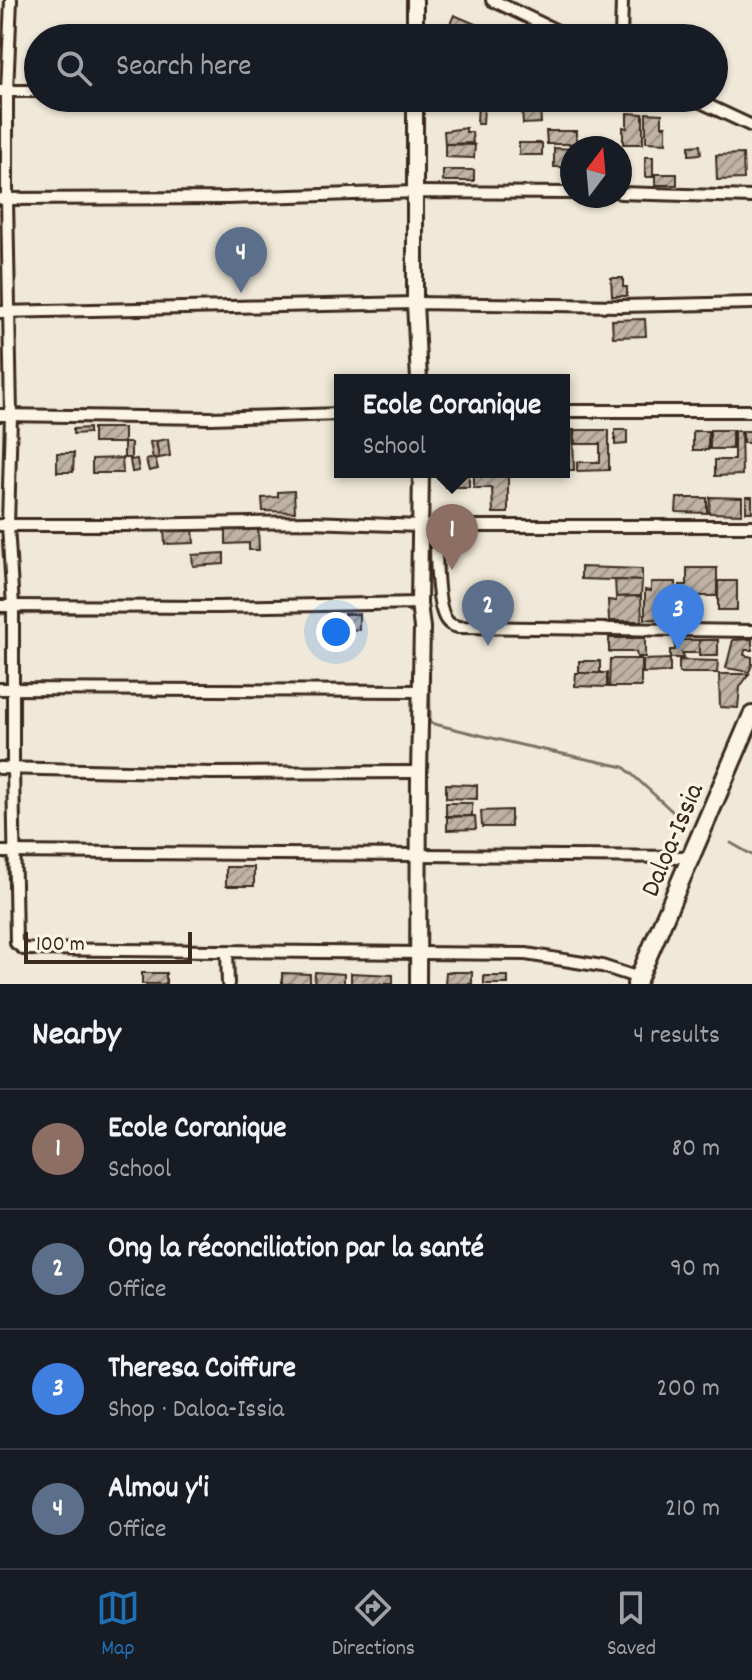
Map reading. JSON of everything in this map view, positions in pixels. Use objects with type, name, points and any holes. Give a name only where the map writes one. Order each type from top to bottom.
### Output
[{"type":"main road","name":"Daloa-Issia","points":[[638,981],[752,715]]},
{"type":"street","points":[[11,0],[4,91],[4,525],[13,607],[16,943],[24,949],[526,954],[602,966],[638,981]]},
{"type":"street","points":[[415,0],[415,24]]},
{"type":"street","points":[[492,0],[543,24]]},
{"type":"street","points":[[621,24],[622,0]]},
{"type":"street","points":[[415,112],[415,303],[419,374]]},
{"type":"street","points":[[722,112],[752,126]]},
{"type":"street","points":[[4,199],[228,198],[416,192],[560,193]]},
{"type":"street","points":[[632,193],[752,197]]},
{"type":"street","points":[[4,312],[415,303],[622,306],[752,303]]},
{"type":"street","points":[[570,411],[752,411]]},
{"type":"street","points":[[5,415],[211,418],[334,414]]},
{"type":"street","points":[[422,478],[436,572],[445,618],[450,625],[752,631]]},
{"type":"street","points":[[4,525],[310,522],[429,526],[752,526]]},
{"type":"street","points":[[418,984],[422,626],[419,606],[429,526]]},
{"type":"street","points":[[0,606],[419,606]]},
{"type":"street","points":[[0,689],[421,691]]},
{"type":"street","points":[[0,768],[212,773],[419,772]]},
{"type":"street","points":[[0,852],[690,857]]},
{"type":"street","points":[[227,952],[228,984]]},
{"type":"building","points":[[454,15],[475,24],[450,24]]},
{"type":"building","points":[[478,112],[484,112],[483,124],[477,124]]},
{"type":"building","points":[[522,112],[540,112],[541,123],[523,124]]},
{"type":"building","points":[[627,113],[643,114],[643,144],[632,144],[632,136],[623,136],[623,127],[627,128]]},
{"type":"building","points":[[646,113],[662,114],[666,143],[646,142]]},
{"type":"building","points":[[466,128],[466,132],[472,132],[473,143],[445,144],[444,131]]},
{"type":"building","points":[[546,131],[576,131],[576,136],[560,136],[560,144],[547,144]]},
{"type":"building","points":[[519,143],[542,143],[542,155],[519,155]]},
{"type":"building","points":[[445,144],[475,145],[474,158],[445,157]]},
{"type":"building","points":[[700,145],[701,154],[689,155],[689,146]]},
{"type":"building","points":[[554,148],[560,148],[560,167],[554,167]]},
{"type":"building","points":[[743,154],[744,179],[717,180],[716,155]]},
{"type":"building","points":[[645,157],[653,157],[653,177],[645,177]]},
{"type":"building","points":[[443,170],[474,170],[474,181],[443,181]]},
{"type":"building","points":[[655,174],[677,174],[677,185],[655,185]]},
{"type":"building","points":[[611,278],[623,278],[627,296],[612,296]]},
{"type":"building","points":[[645,319],[646,336],[613,337],[612,320]]},
{"type":"building","points":[[89,428],[89,433],[73,434],[73,429]]},
{"type":"building","points":[[93,428],[124,428],[124,443],[93,443]]},
{"type":"building","points":[[570,430],[573,430],[574,470],[570,470]]},
{"type":"building","points":[[574,430],[609,430],[609,470],[577,471],[577,462],[600,462],[600,444],[575,444]]},
{"type":"building","points":[[615,430],[627,430],[627,444],[615,445]]},
{"type":"building","points":[[710,430],[732,430],[732,449],[710,449]]},
{"type":"building","points":[[693,431],[708,431],[708,450],[693,450]]},
{"type":"building","points":[[734,431],[741,431],[742,475],[715,476],[715,460],[734,460]]},
{"type":"building","points":[[743,431],[752,431],[752,443],[743,443]]},
{"type":"building","points":[[168,439],[170,456],[159,458],[156,441]]},
{"type":"building","points":[[156,441],[159,458],[153,459],[150,442]]},
{"type":"building","points":[[124,443],[131,443],[131,458],[124,458]]},
{"type":"building","points":[[57,453],[74,453],[73,472],[57,472]]},
{"type":"building","points":[[122,458],[123,473],[92,473],[92,459]]},
{"type":"building","points":[[155,458],[158,469],[149,471],[146,460]]},
{"type":"building","points":[[137,459],[139,471],[132,472],[130,460]]},
{"type":"building","points":[[445,478],[469,478],[469,487],[445,487]]},
{"type":"building","points":[[474,478],[508,478],[508,513],[493,513],[492,488],[474,488]]},
{"type":"building","points":[[294,491],[295,512],[263,511],[262,498],[278,497],[278,492]]},
{"type":"building","points":[[710,497],[742,498],[742,514],[709,513]]},
{"type":"building","points":[[746,497],[752,497],[752,512],[746,512]]},
{"type":"building","points":[[677,498],[707,498],[707,513],[676,512]]},
{"type":"building","points":[[193,528],[194,543],[165,544],[164,529]]},
{"type":"building","points":[[258,528],[259,550],[249,550],[249,543],[226,544],[226,530]]},
{"type":"building","points":[[224,553],[224,564],[193,566],[192,555]]},
{"type":"building","points":[[581,567],[642,569],[642,581],[581,579]]},
{"type":"building","points":[[687,568],[717,568],[717,596],[680,596],[680,585],[687,585]]},
{"type":"building","points":[[615,580],[642,581],[641,596],[616,597]]},
{"type":"building","points":[[718,581],[737,581],[737,610],[718,610]]},
{"type":"building","points":[[651,582],[676,582],[676,620],[645,619],[645,590],[651,591]]},
{"type":"building","points":[[641,596],[642,621],[609,621],[608,600]]},
{"type":"building","points":[[344,614],[359,614],[359,630],[344,629]]},
{"type":"building","points":[[609,638],[645,638],[645,657],[637,657],[636,652],[609,652]]},
{"type":"building","points":[[752,639],[752,650],[745,650],[744,655],[752,657],[749,672],[726,668],[733,640]]},
{"type":"building","points":[[675,640],[699,640],[699,653],[682,653],[683,658],[670,658],[670,650],[675,650]]},
{"type":"building","points":[[699,640],[718,640],[718,656],[699,656]]},
{"type":"building","points":[[610,659],[641,659],[641,687],[609,687]]},
{"type":"building","points":[[670,659],[670,672],[643,673],[643,660]]},
{"type":"building","points":[[679,660],[718,661],[717,673],[679,673]]},
{"type":"building","points":[[579,661],[600,661],[600,673],[579,673]]},
{"type":"building","points":[[576,673],[607,673],[607,687],[575,686]]},
{"type":"building","points":[[719,674],[749,674],[740,687],[738,708],[720,707]]},
{"type":"building","points":[[446,784],[477,785],[477,799],[446,798]]},
{"type":"building","points":[[446,803],[472,803],[472,816],[446,816]]},
{"type":"building","points":[[511,810],[511,827],[482,827],[481,811]]},
{"type":"building","points":[[475,816],[476,829],[447,830],[447,817]]},
{"type":"building","points":[[226,867],[254,867],[254,886],[226,886]]},
{"type":"building","points":[[315,972],[344,974],[344,984],[314,984]]},
{"type":"building","points":[[446,972],[472,972],[472,984],[445,984]]},
{"type":"building","points":[[142,973],[166,973],[166,984],[142,984]]},
{"type":"building","points":[[282,973],[310,974],[310,984],[282,984]]},
{"type":"building","points":[[351,973],[393,975],[393,984],[351,984]]},
{"type":"building","points":[[484,976],[508,976],[508,984],[484,984]]},
{"type":"waterway","points":[[280,611],[404,609],[415,615]]},
{"type":"waterway","points":[[0,614],[176,612]]},
{"type":"waterway","points":[[426,620],[429,621],[430,723],[624,767],[685,823]]},
{"type":"waterway","points":[[731,843],[752,855]]},
{"type":"place","name":"Almou y'i","points":[[241,293]]},
{"type":"place","name":"Ecole Coranique","points":[[452,570]]},
{"type":"place","name":"Ong la réconciliation par la santé","points":[[488,646]]},
{"type":"place","name":"Theresa Coiffure","points":[[678,650]]}]
